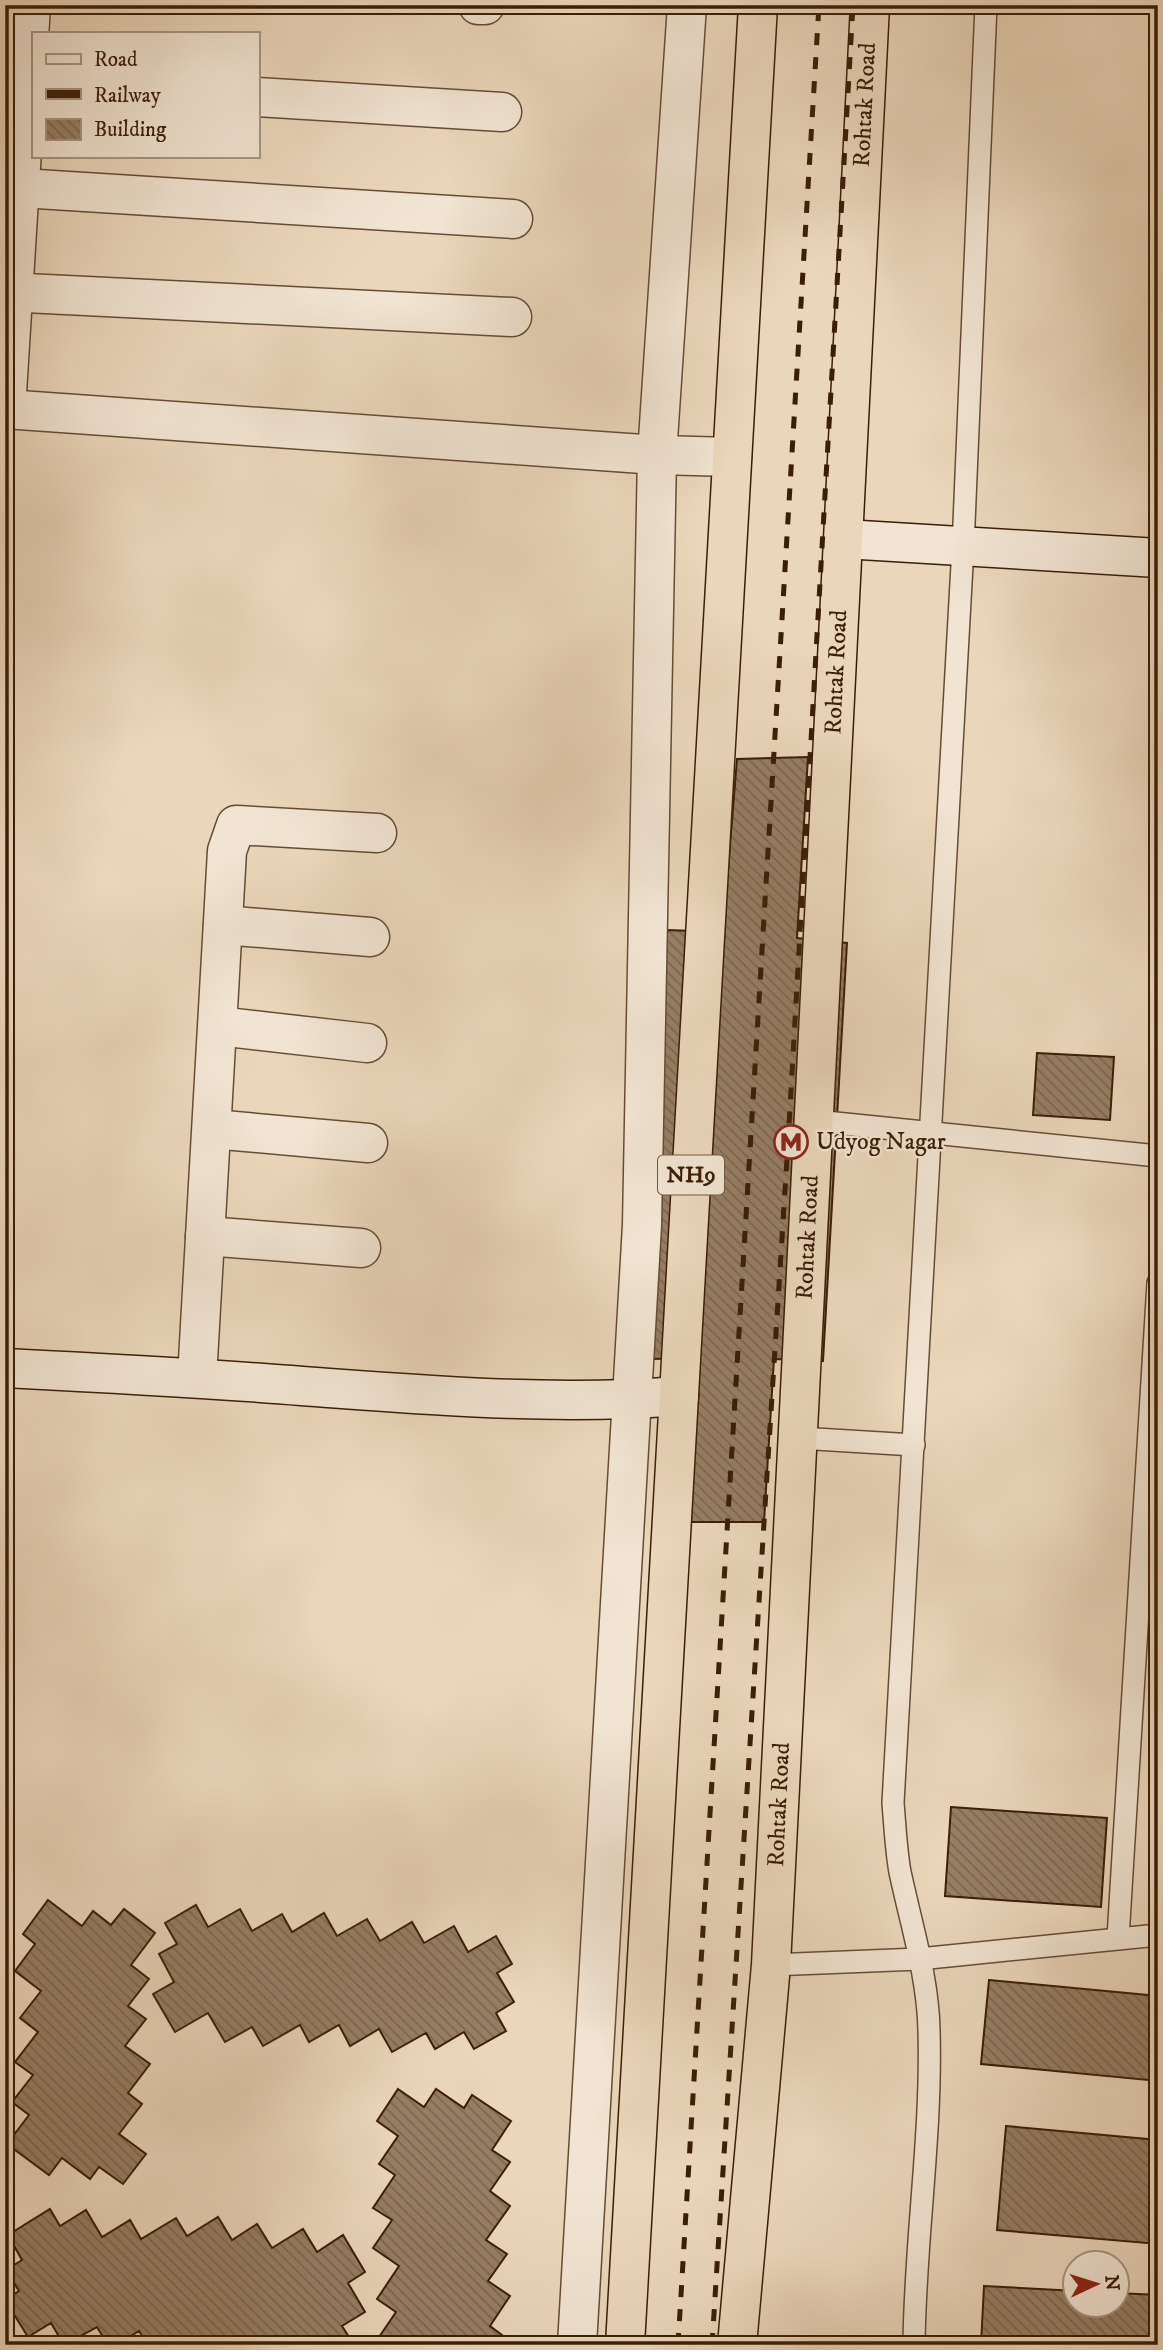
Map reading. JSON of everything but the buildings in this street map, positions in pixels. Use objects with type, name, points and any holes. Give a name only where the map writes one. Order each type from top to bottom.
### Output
[{"type":"highway","name":"NH9","points":[[625,2345],[758,5]]},
{"type":"highway","name":"Rohtak Road","points":[[737,2345],[771,1965],[816,1121],[870,5]]},
{"type":"street","points":[[30,5],[12,188],[6,410],[657,456],[732,457]]},
{"type":"street","points":[[478,5],[485,5]]},
{"type":"street","points":[[577,2345],[642,1225],[657,456],[687,5]]},
{"type":"street","points":[[259,97],[502,113]]},
{"type":"street","points":[[12,188],[513,219]]},
{"type":"street","points":[[9,292],[512,317]]},
{"type":"street","points":[[844,540],[1158,558]]},
{"type":"street","points":[[197,1378],[228,851],[236,825],[377,833]]},
{"type":"street","points":[[223,925],[370,937]]},
{"type":"street","points":[[218,1026],[367,1042]]},
{"type":"street","points":[[212,1129],[368,1143]]},
{"type":"street","points":[[205,1236],[361,1248]]},
{"type":"street","points":[[5,1368],[197,1378],[488,1399],[633,1399],[679,1396]]},
{"type":"lane","points":[[914,2345],[915,2273],[928,2157],[929,2028],[919,1959],[899,1869],[893,1803],[963,547],[986,5]]},
{"type":"lane","points":[[816,1121],[1158,1156]]},
{"type":"lane","points":[[1118,1938],[1149,1589],[1158,1283]]},
{"type":"lane","points":[[799,1438],[914,1445]]},
{"type":"lane","points":[[771,1965],[919,1959],[1158,1935]]},
{"type":"railway","points":[[678,2345],[819,5]]},
{"type":"railway","points":[[712,2345],[788,1143],[853,5]]},
{"type":"place","name":"Udyog Nagar","points":[[791,1142]]}]
